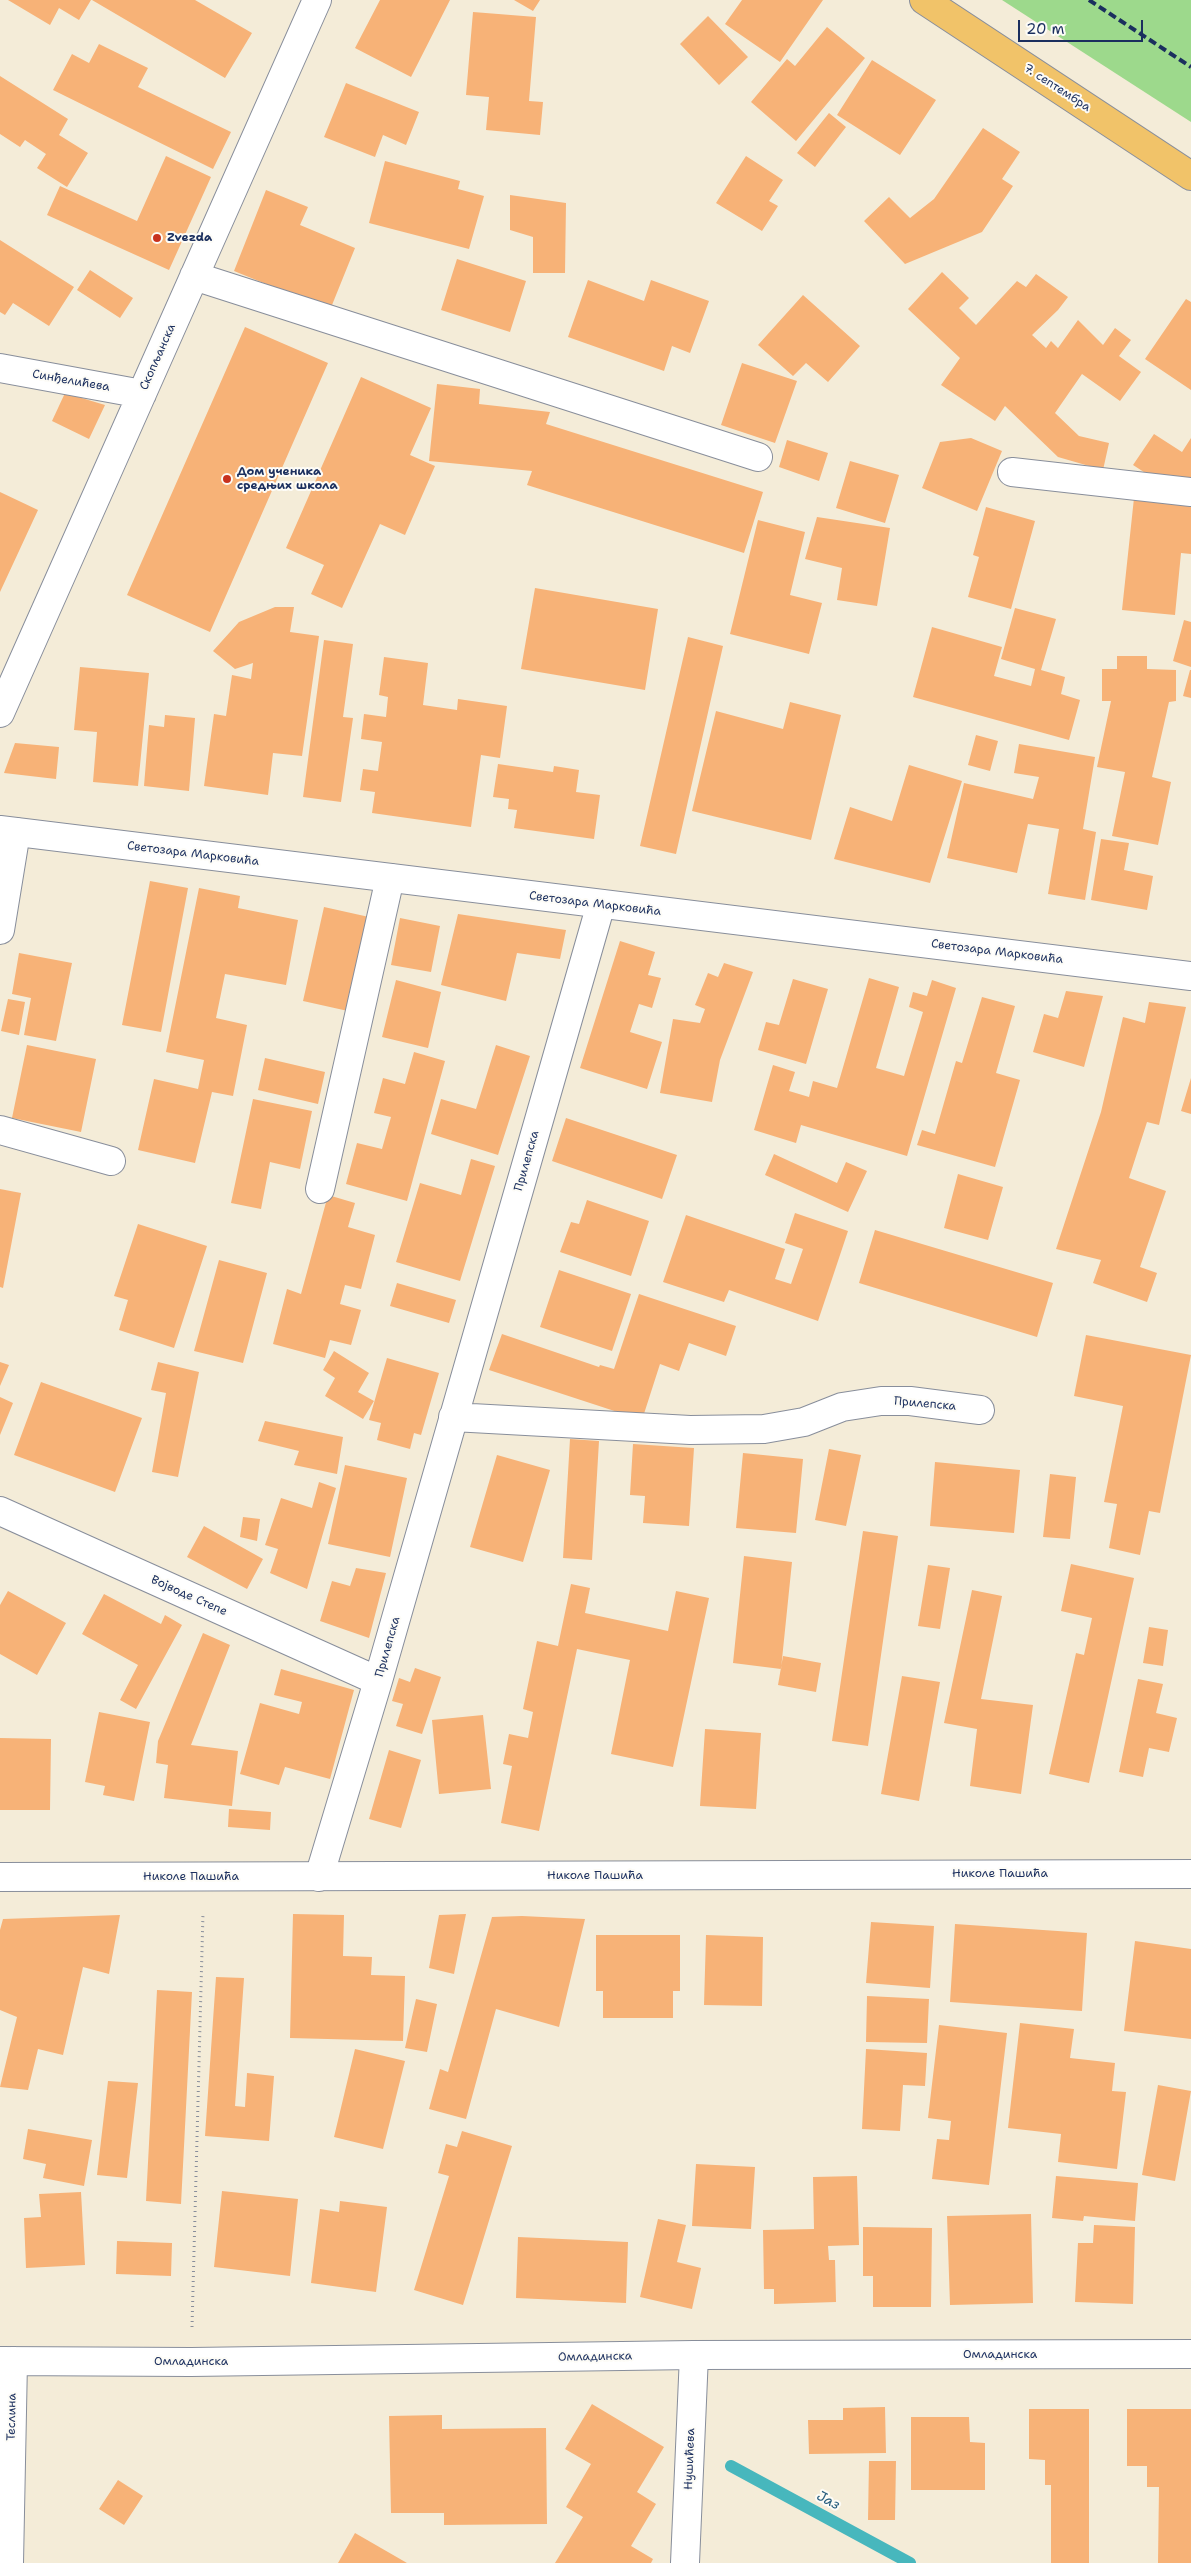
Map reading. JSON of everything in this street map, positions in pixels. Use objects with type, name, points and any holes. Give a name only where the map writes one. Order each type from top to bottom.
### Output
[{"type":"main road","name":"7. септембра","points":[[924,0],[1191,176]]},
{"type":"street","name":"Скопљанска","points":[[0,713],[317,0]]},
{"type":"street","points":[[194,276],[758,457]]},
{"type":"street","name":"Синђелићева","points":[[0,368],[142,394]]},
{"type":"street","points":[[1012,472],[1191,492]]},
{"type":"street","points":[[0,930],[8,831]]},
{"type":"street","name":"Светозара Марковића","points":[[8,831],[1191,976]]},
{"type":"street","points":[[320,1189],[390,878]]},
{"type":"street","name":"Прилепска","points":[[319,1877],[378,1681],[601,904]]},
{"type":"street","points":[[0,1130],[111,1161]]},
{"type":"street","name":"Прилепска","points":[[453,1417],[708,1430],[764,1429],[804,1422],[842,1407],[881,1402],[910,1401],[980,1410]]},
{"type":"street","name":"Војводе Степе","points":[[0,1511],[378,1681]]},
{"type":"street","name":"Николе Пашића","points":[[0,1877],[1191,1874]]},
{"type":"street","name":"Омладинска","points":[[6,2361],[192,2362],[694,2355],[1191,2354]]},
{"type":"street","name":"Нушићева","points":[[685,2563],[694,2355]]},
{"type":"street","name":"Теслина","points":[[6,2361],[9,2563]]},
{"type":"path","points":[[192,2310],[203,1922]]},
{"type":"green space","points":[[1002,0],[1191,0],[1191,122]]},
{"type":"building","points":[[8,0],[91,0],[79,20],[59,8],[50,25]]},
{"type":"building","points":[[92,0],[195,0],[252,33],[225,78]]},
{"type":"building","points":[[380,0],[450,0],[411,77],[355,48]]},
{"type":"building","points":[[514,0],[540,0],[533,11]]},
{"type":"building","points":[[742,0],[823,0],[780,62],[725,24]]},
{"type":"building","points":[[473,12],[536,17],[529,101],[543,102],[540,135],[486,130],[489,97],[466,95]]},
{"type":"building","points":[[708,16],[748,57],[719,85],[680,44]]},
{"type":"building","points":[[827,27],[865,58],[796,141],[751,102],[787,59],[795,66]]},
{"type":"building","points":[[99,44],[148,68],[138,87],[231,132],[213,169],[53,90],[72,54],[89,63]]},
{"type":"building","points":[[872,60],[936,100],[900,155],[837,115]]},
{"type":"building","points":[[0,76],[68,119],[59,135],[88,153],[67,187],[37,168],[46,154],[25,140],[20,147],[0,134]]},
{"type":"building","points":[[346,83],[419,112],[406,145],[383,135],[375,157],[324,137]]},
{"type":"building","points":[[829,113],[846,127],[815,167],[797,153]]},
{"type":"building","points":[[983,128],[1020,152],[1002,179],[1013,186],[982,232],[905,264],[864,221],[889,197],[910,218],[934,199]]},
{"type":"building","points":[[166,156],[211,177],[169,270],[47,215],[60,186],[137,221]]},
{"type":"building","points":[[746,156],[783,180],[769,201],[778,206],[762,231],[716,203]]},
{"type":"building","points":[[385,161],[460,181],[458,189],[484,196],[469,249],[369,223]]},
{"type":"building","points":[[266,190],[308,207],[300,225],[355,248],[330,310],[234,271]]},
{"type":"building","points":[[510,195],[566,203],[565,273],[533,273],[533,237],[510,230]]},
{"type":"building","points":[[0,240],[74,287],[49,326],[13,303],[5,315],[0,312]]},
{"type":"building","points":[[457,259],[526,281],[510,332],[441,310]]},
{"type":"building","points":[[90,270],[133,298],[120,318],[77,290]]},
{"type":"building","points":[[942,272],[969,298],[959,308],[976,325],[1017,281],[1026,287],[1036,274],[1068,297],[1058,310],[1032,335],[1046,348],[1051,341],[1058,348],[1078,320],[1103,345],[1115,328],[1131,340],[1119,356],[1141,372],[1120,401],[1082,374],[1055,413],[1079,436],[1109,443],[1103,470],[1058,457],[1005,406],[995,421],[941,385],[960,358],[908,309]]},
{"type":"building","points":[[588,280],[644,301],[651,280],[709,301],[690,353],[672,346],[664,371],[568,337]]},
{"type":"building","points":[[803,295],[860,346],[828,382],[806,363],[793,376],[758,345]]},
{"type":"building","points":[[1186,299],[1191,302],[1191,390],[1145,359]]},
{"type":"building","name":"Дом ученика средњих школа","points":[[245,327],[328,363],[210,632],[127,595]]},
{"type":"building","points":[[742,363],[797,381],[775,443],[721,425]]},
{"type":"building","points":[[361,377],[431,408],[410,455],[435,466],[405,535],[380,524],[342,608],[311,594],[324,565],[286,548]]},
{"type":"building","points":[[437,384],[480,389],[479,404],[550,412],[546,424],[763,492],[744,553],[527,485],[532,471],[429,461]]},
{"type":"building","points":[[65,393],[105,405],[89,439],[52,421]]},
{"type":"building","points":[[1154,434],[1182,452],[1191,438],[1191,487],[1161,483],[1133,465]]},
{"type":"building","points":[[971,438],[1002,451],[977,511],[922,488],[940,442]]},
{"type":"building","points":[[787,440],[828,453],[819,481],[779,467]]},
{"type":"building","points":[[850,461],[899,475],[885,523],[836,508]]},
{"type":"building","points":[[0,492],[38,510],[0,592]]},
{"type":"building","points":[[1134,498],[1191,504],[1191,554],[1181,553],[1175,615],[1122,610]]},
{"type":"building","points":[[986,507],[1035,521],[1011,609],[968,597],[979,557],[973,555]]},
{"type":"building","points":[[817,517],[890,528],[877,606],[837,600],[842,568],[805,559]]},
{"type":"building","points":[[758,520],[805,532],[790,595],[822,603],[809,654],[730,634]]},
{"type":"building","points":[[535,588],[658,609],[645,690],[521,669]]},
{"type":"building","points":[[275,607],[294,607],[290,632],[319,636],[302,756],[273,753],[268,795],[204,786],[214,714],[226,716],[232,675],[251,679],[253,663],[235,669],[213,651],[239,622]]},
{"type":"building","points":[[1015,608],[1056,619],[1041,670],[1065,677],[1061,694],[1080,700],[1069,740],[913,697],[932,627],[1002,647],[994,676],[1031,686],[1035,669],[1001,659]]},
{"type":"building","points":[[1184,620],[1191,622],[1191,667],[1173,661]]},
{"type":"building","points":[[688,637],[723,646],[676,854],[640,846]]},
{"type":"building","points":[[324,640],[353,644],[343,717],[353,718],[341,802],[303,797]]},
{"type":"building","points":[[1117,656],[1147,656],[1147,669],[1176,670],[1176,701],[1169,702],[1152,777],[1171,782],[1158,845],[1112,836],[1125,772],[1097,767],[1111,701],[1102,701],[1102,669],[1117,669]]},
{"type":"building","points":[[384,657],[428,663],[423,705],[457,710],[458,699],[507,706],[500,758],[481,755],[471,827],[372,813],[375,792],[360,790],[363,769],[378,771],[382,742],[361,739],[364,714],[386,717],[388,697],[379,695]]},
{"type":"building","points":[[80,667],[149,673],[138,786],[93,782],[97,732],[74,730]]},
{"type":"building","points":[[1191,670],[1191,698],[1183,696]]},
{"type":"building","points":[[790,702],[841,715],[811,840],[692,811],[716,711],[783,729]]},
{"type":"building","points":[[165,715],[195,718],[189,791],[144,786],[149,725],[164,727]]},
{"type":"building","points":[[976,735],[998,741],[990,771],[968,765]]},
{"type":"building","points":[[15,743],[59,747],[56,779],[4,773]]},
{"type":"building","points":[[1019,744],[1095,757],[1083,829],[1096,832],[1085,900],[1048,894],[1059,829],[1028,824],[1017,873],[947,858],[964,783],[1033,799],[1039,777],[1014,773]]},
{"type":"building","points":[[498,764],[553,772],[554,766],[579,770],[576,792],[600,795],[594,839],[514,828],[517,810],[508,809],[509,799],[493,797]]},
{"type":"building","points":[[909,765],[962,781],[930,883],[834,859],[850,807],[892,821]]},
{"type":"building","points":[[1101,839],[1129,843],[1124,870],[1153,876],[1147,910],[1091,900]]},
{"type":"building","points":[[150,881],[188,888],[161,1032],[122,1025]]},
{"type":"building","points":[[199,888],[240,896],[238,908],[298,920],[286,985],[225,974],[216,1018],[247,1025],[233,1096],[212,1092],[195,1163],[138,1150],[154,1079],[198,1089],[204,1060],[166,1052]]},
{"type":"building","points":[[324,907],[369,917],[348,1011],[303,1001]]},
{"type":"building","points":[[458,914],[566,930],[560,959],[517,953],[506,1001],[441,985]]},
{"type":"building","points":[[400,918],[440,926],[431,972],[391,965]]},
{"type":"building","points":[[620,941],[655,952],[648,975],[661,978],[652,1008],[639,1004],[630,1032],[662,1042],[647,1089],[580,1068]]},
{"type":"building","points":[[19,953],[72,963],[56,1041],[24,1035],[31,998],[12,994]]},
{"type":"building","points":[[724,963],[753,972],[720,1060],[712,1102],[660,1093],[673,1019],[700,1023],[705,1009],[695,1005],[708,973],[718,977]]},
{"type":"building","points":[[869,978],[899,987],[876,1068],[904,1076],[923,1012],[909,1007],[913,992],[927,996],[932,980],[956,988],[907,1156],[801,1125],[796,1143],[754,1130],[773,1065],[795,1072],[789,1091],[809,1097],[813,1081],[837,1088]]},
{"type":"building","points":[[793,979],[828,989],[806,1064],[758,1050],[766,1022],[779,1025]]},
{"type":"building","points":[[396,980],[441,992],[428,1048],[382,1037]]},
{"type":"building","points":[[1066,991],[1103,996],[1084,1067],[1033,1052],[1044,1014],[1058,1018]]},
{"type":"building","points":[[982,997],[1015,1006],[996,1073],[1020,1080],[995,1167],[917,1145],[922,1130],[935,1134],[956,1061],[962,1063]]},
{"type":"building","points":[[8,999],[25,1002],[19,1035],[1,1031]]},
{"type":"building","points":[[1149,1002],[1186,1007],[1159,1125],[1147,1122],[1129,1178],[1166,1191],[1140,1267],[1157,1273],[1147,1302],[1093,1283],[1101,1260],[1056,1249],[1101,1112],[1123,1017],[1145,1023]]},
{"type":"building","points":[[27,1045],[96,1059],[81,1132],[12,1118]]},
{"type":"building","points":[[496,1045],[530,1056],[498,1155],[431,1134],[441,1099],[476,1109]]},
{"type":"building","points":[[414,1052],[445,1061],[407,1201],[346,1184],[357,1143],[382,1149],[391,1117],[374,1113],[383,1078],[405,1084]]},
{"type":"building","points":[[265,1058],[325,1072],[318,1104],[258,1090]]},
{"type":"building","points":[[1191,1078],[1191,1114],[1181,1111]]},
{"type":"building","points":[[253,1099],[312,1111],[300,1169],[270,1162],[261,1209],[231,1203]]},
{"type":"building","points":[[566,1118],[677,1155],[662,1199],[552,1161]]},
{"type":"building","points":[[774,1154],[837,1183],[846,1162],[867,1171],[848,1212],[765,1175]]},
{"type":"building","points":[[471,1159],[495,1166],[460,1281],[396,1262],[420,1183],[461,1195]]},
{"type":"building","points":[[958,1174],[1003,1187],[988,1240],[944,1228]]},
{"type":"building","points":[[0,1189],[21,1193],[3,1288],[0,1287]]},
{"type":"building","points":[[328,1195],[355,1203],[348,1227],[375,1235],[361,1289],[345,1285],[340,1304],[361,1310],[351,1345],[330,1340],[325,1358],[273,1344],[287,1289],[301,1294]]},
{"type":"building","points":[[587,1200],[649,1221],[631,1276],[560,1252],[571,1222],[579,1224]]},
{"type":"building","points":[[795,1213],[848,1231],[818,1321],[729,1290],[724,1302],[663,1282],[686,1215],[785,1249],[775,1279],[791,1284],[803,1249],[785,1243]]},
{"type":"building","points":[[138,1224],[207,1246],[174,1348],[119,1330],[128,1300],[114,1296]]},
{"type":"building","points":[[875,1230],[1053,1283],[1037,1337],[859,1283]]},
{"type":"building","points":[[219,1260],[267,1273],[243,1363],[194,1351]]},
{"type":"building","points":[[559,1270],[631,1294],[612,1351],[540,1327]]},
{"type":"building","points":[[397,1283],[456,1300],[449,1323],[390,1306]]},
{"type":"building","points":[[639,1294],[736,1326],[726,1356],[689,1343],[679,1371],[660,1364],[642,1420],[489,1370],[502,1334],[599,1367],[600,1365],[614,1369]]},
{"type":"building","points":[[1086,1335],[1191,1355],[1160,1513],[1149,1511],[1140,1555],[1109,1548],[1117,1504],[1104,1502],[1123,1406],[1074,1396]]},
{"type":"building","points":[[334,1351],[369,1373],[358,1392],[374,1401],[363,1419],[325,1396],[335,1378],[323,1370]]},
{"type":"building","points":[[387,1358],[439,1373],[421,1435],[414,1433],[410,1449],[377,1440],[381,1423],[369,1420]]},
{"type":"building","points":[[0,1362],[9,1365],[0,1386]]},
{"type":"building","points":[[158,1362],[199,1372],[178,1477],[152,1472],[166,1393],[151,1390]]},
{"type":"building","points":[[41,1382],[142,1418],[115,1492],[14,1455]]},
{"type":"building","points":[[0,1397],[13,1403],[0,1435]]},
{"type":"building","points":[[265,1421],[343,1437],[337,1474],[294,1465],[299,1451],[258,1441]]},
{"type":"building","points":[[570,1439],[599,1441],[592,1560],[563,1558]]},
{"type":"building","points":[[633,1444],[694,1448],[689,1526],[643,1523],[645,1496],[630,1495]]},
{"type":"building","points":[[829,1449],[861,1455],[846,1526],[815,1520]]},
{"type":"building","points":[[743,1453],[803,1459],[796,1533],[736,1528]]},
{"type":"building","points":[[497,1455],[550,1470],[523,1562],[470,1547]]},
{"type":"building","points":[[935,1462],[1020,1470],[1014,1533],[930,1526]]},
{"type":"building","points":[[345,1465],[407,1478],[390,1557],[328,1544]]},
{"type":"building","points":[[1050,1474],[1076,1477],[1070,1539],[1043,1537]]},
{"type":"building","points":[[319,1482],[336,1488],[307,1589],[270,1573],[278,1549],[265,1545],[281,1498],[312,1508]]},
{"type":"building","points":[[243,1517],[260,1519],[257,1541],[240,1537]]},
{"type":"building","points":[[204,1526],[263,1559],[247,1589],[187,1557]]},
{"type":"building","points":[[863,1531],[898,1536],[868,1746],[832,1741]]},
{"type":"building","points":[[744,1556],[792,1562],[781,1669],[733,1663]]},
{"type":"building","points":[[1071,1564],[1134,1578],[1089,1783],[1049,1774],[1076,1653],[1084,1655],[1092,1618],[1061,1611]]},
{"type":"building","points":[[928,1565],[950,1568],[940,1629],[918,1626]]},
{"type":"building","points":[[356,1568],[386,1573],[369,1638],[320,1621],[332,1581],[350,1586]]},
{"type":"building","points":[[571,1584],[590,1588],[585,1613],[668,1631],[676,1591],[709,1598],[673,1767],[611,1754],[630,1660],[577,1649],[539,1831],[501,1823],[512,1766],[503,1764],[509,1734],[528,1738],[533,1712],[523,1709],[537,1641],[558,1646]]},
{"type":"building","points":[[972,1590],[1002,1596],[981,1699],[1033,1705],[1021,1794],[970,1786],[977,1729],[944,1723]]},
{"type":"building","points":[[8,1591],[66,1623],[37,1675],[0,1654],[0,1605]]},
{"type":"building","points":[[104,1594],[161,1624],[165,1615],[182,1625],[136,1709],[120,1700],[138,1665],[82,1634]]},
{"type":"building","points":[[1149,1627],[1168,1630],[1163,1666],[1143,1663]]},
{"type":"building","points":[[203,1633],[230,1645],[191,1745],[238,1751],[232,1806],[164,1798],[168,1765],[156,1763],[158,1741]]},
{"type":"building","points":[[783,1656],[821,1663],[816,1692],[778,1685]]},
{"type":"building","points":[[415,1668],[441,1677],[422,1734],[396,1726],[403,1704],[392,1701],[399,1678],[410,1682]]},
{"type":"building","points":[[281,1669],[354,1690],[330,1779],[285,1767],[279,1785],[240,1774],[260,1703],[299,1714],[302,1702],[274,1695]]},
{"type":"building","points":[[902,1676],[940,1682],[919,1801],[881,1794]]},
{"type":"building","points":[[1138,1679],[1163,1684],[1156,1713],[1177,1718],[1169,1752],[1149,1748],[1143,1777],[1119,1772]]},
{"type":"building","points":[[99,1712],[150,1722],[134,1801],[103,1795],[105,1786],[85,1782]]},
{"type":"building","points":[[483,1715],[491,1789],[439,1794],[432,1720]]},
{"type":"building","points":[[705,1729],[761,1733],[756,1809],[700,1806]]},
{"type":"building","points":[[0,1738],[51,1739],[50,1810],[0,1810]]},
{"type":"building","points":[[389,1750],[421,1760],[401,1828],[369,1819]]},
{"type":"building","points":[[229,1809],[271,1812],[270,1830],[228,1827]]},
{"type":"building","points":[[293,1914],[344,1915],[343,1956],[372,1957],[371,1975],[405,1976],[403,2041],[290,2038]]},
{"type":"building","points":[[466,1914],[454,1974],[429,1968],[439,1915]]},
{"type":"building","points":[[120,1915],[109,1974],[83,1967],[63,2055],[38,2049],[28,2090],[0,2087],[17,2017],[0,2010],[0,1930],[3,1919]]},
{"type":"building","points":[[522,1916],[585,1919],[559,2027],[496,2009],[466,2119],[429,2109],[440,2069],[448,2072],[492,1917]]},
{"type":"building","points":[[871,1922],[934,1926],[930,1988],[866,1983]]},
{"type":"building","points":[[955,1924],[1087,1933],[1082,2011],[950,2002]]},
{"type":"building","points":[[596,1935],[680,1935],[680,1991],[673,1991],[673,2018],[603,2018],[603,1991],[596,1991]]},
{"type":"building","points":[[706,1935],[763,1937],[762,2006],[704,2005]]},
{"type":"building","points":[[1135,1941],[1191,1949],[1191,2039],[1124,2031]]},
{"type":"building","points":[[216,1977],[244,1978],[235,2106],[245,2107],[247,2073],[274,2076],[269,2141],[205,2136]]},
{"type":"building","points":[[157,1990],[192,1992],[181,2204],[146,2201]]},
{"type":"building","points":[[867,1996],[929,1999],[927,2043],[866,2042]]},
{"type":"building","points":[[416,1999],[437,2004],[427,2052],[405,2048]]},
{"type":"building","points":[[1020,2023],[1074,2029],[1070,2058],[1115,2063],[1112,2091],[1126,2092],[1117,2169],[1058,2162],[1061,2134],[1008,2128]]},
{"type":"building","points":[[939,2025],[1007,2033],[989,2185],[932,2179],[937,2139],[949,2140],[951,2121],[928,2118]]},
{"type":"building","points":[[355,2049],[405,2061],[383,2149],[334,2137]]},
{"type":"building","points":[[866,2049],[927,2053],[925,2086],[903,2085],[900,2131],[862,2129]]},
{"type":"building","points":[[108,2081],[138,2083],[127,2178],[97,2175]]},
{"type":"building","points":[[1158,2085],[1191,2091],[1175,2181],[1142,2175]]},
{"type":"building","points":[[28,2129],[92,2140],[84,2186],[43,2178],[46,2164],[23,2159]]},
{"type":"building","points":[[462,2131],[512,2146],[463,2305],[414,2290],[449,2176],[438,2173],[446,2144],[457,2147]]},
{"type":"building","points":[[696,2164],[755,2167],[751,2229],[692,2226]]},
{"type":"building","points":[[857,2176],[859,2245],[828,2246],[829,2260],[835,2260],[836,2302],[774,2304],[774,2289],[764,2289],[763,2230],[814,2229],[813,2177]]},
{"type":"building","points":[[1056,2176],[1138,2183],[1135,2221],[1084,2216],[1083,2221],[1052,2218]]},
{"type":"building","points":[[222,2191],[298,2199],[290,2276],[214,2267]]},
{"type":"building","points":[[81,2192],[85,2265],[26,2268],[24,2218],[41,2217],[39,2194]]},
{"type":"building","points":[[340,2201],[387,2207],[376,2292],[311,2283],[320,2209],[339,2212]]},
{"type":"building","points":[[1031,2214],[1033,2303],[950,2305],[947,2216]]},
{"type":"building","points":[[658,2219],[686,2225],[677,2262],[701,2268],[692,2309],[640,2297]]},
{"type":"building","points":[[1094,2225],[1135,2227],[1133,2304],[1075,2302],[1078,2243],[1093,2243]]},
{"type":"building","points":[[863,2227],[932,2228],[931,2307],[873,2307],[873,2276],[863,2276]]},
{"type":"building","points":[[518,2237],[628,2242],[626,2303],[516,2298]]},
{"type":"building","points":[[117,2241],[172,2243],[171,2276],[116,2274]]},
{"type":"building","points":[[592,2404],[664,2447],[637,2492],[656,2504],[631,2546],[653,2559],[651,2563],[555,2563],[583,2517],[566,2507],[591,2464],[565,2449]]},
{"type":"building","points":[[885,2407],[886,2453],[809,2454],[808,2420],[843,2420],[843,2408]]},
{"type":"building","points":[[1029,2409],[1089,2409],[1089,2563],[1051,2563],[1051,2485],[1045,2485],[1045,2460],[1029,2459]]},
{"type":"building","points":[[1127,2409],[1191,2409],[1191,2563],[1158,2563],[1159,2487],[1147,2487],[1147,2466],[1127,2466]]},
{"type":"building","points":[[442,2415],[442,2429],[546,2428],[547,2524],[444,2525],[444,2513],[391,2513],[389,2416]]},
{"type":"building","points":[[911,2417],[969,2417],[970,2442],[985,2443],[985,2490],[911,2490]]},
{"type":"building","points":[[869,2461],[896,2461],[895,2520],[868,2520]]},
{"type":"building","points":[[118,2480],[143,2496],[124,2525],[99,2509]]},
{"type":"building","points":[[355,2533],[407,2563],[338,2563]]},
{"type":"waterway","name":"Јаз","points":[[731,2466],[910,2563]]},
{"type":"railway","points":[[1089,0],[1191,67]]},
{"type":"place","name":"Zvezda","points":[[157,238]]},
{"type":"place","name":"Дом ученика средњих школа","points":[[227,479]]}]
